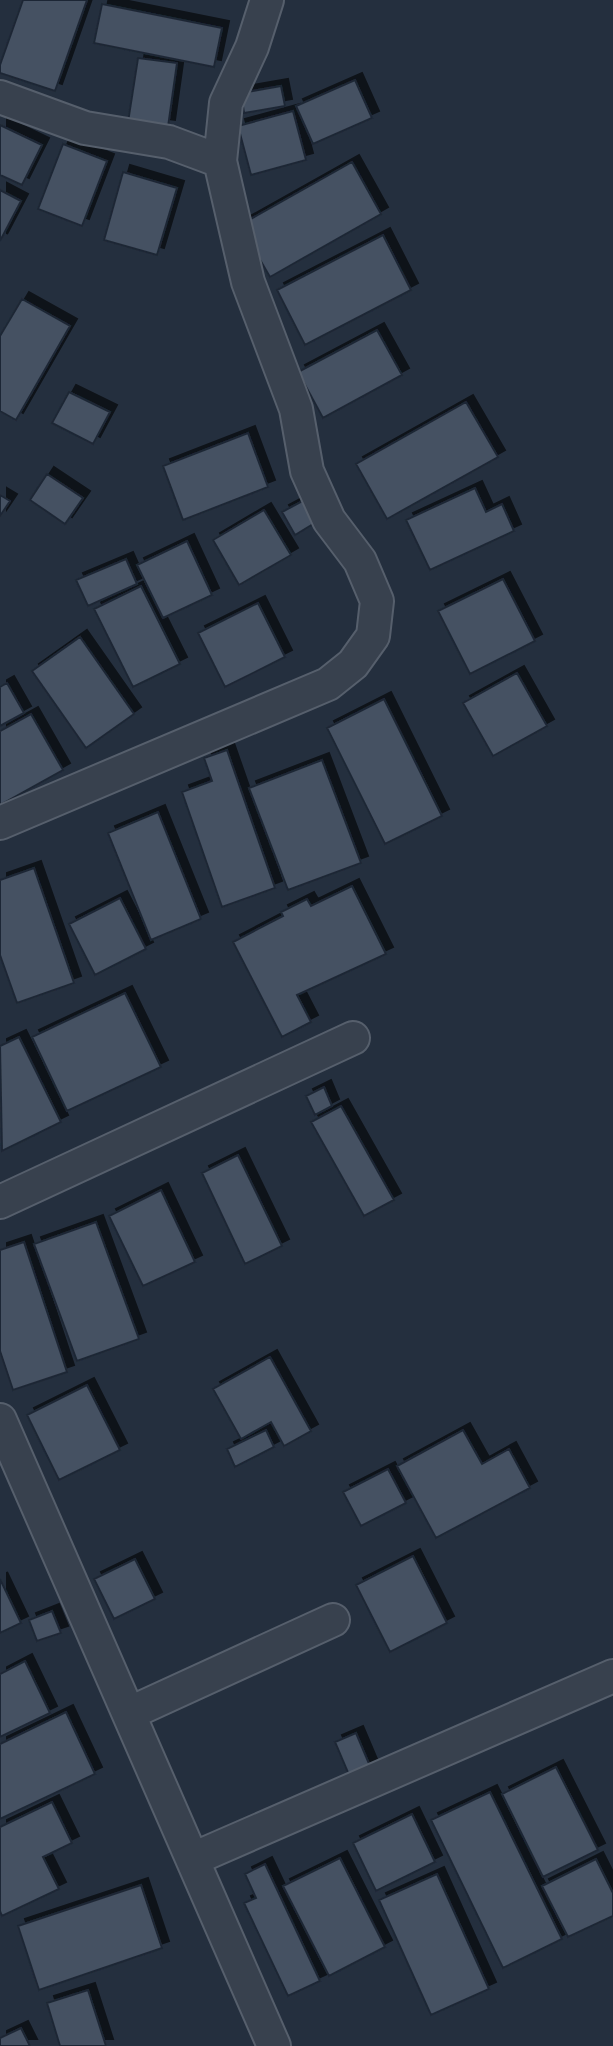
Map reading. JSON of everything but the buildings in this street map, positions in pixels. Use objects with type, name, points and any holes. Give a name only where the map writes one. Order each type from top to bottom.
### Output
[{"type":"street","points":[[0,823],[328,684],[353,664],[373,636],[377,601],[360,561],[329,520],[307,471],[296,409],[248,282],[220,161],[226,103],[252,47],[267,0]]},
{"type":"street","points":[[0,97],[85,128],[169,142],[220,161]]},
{"type":"street","points":[[0,1202],[353,1038]]},
{"type":"street","points":[[0,1420],[274,2046]]},
{"type":"street","points":[[130,1713],[333,1620]]},
{"type":"street","points":[[193,1859],[613,1676]]}]
